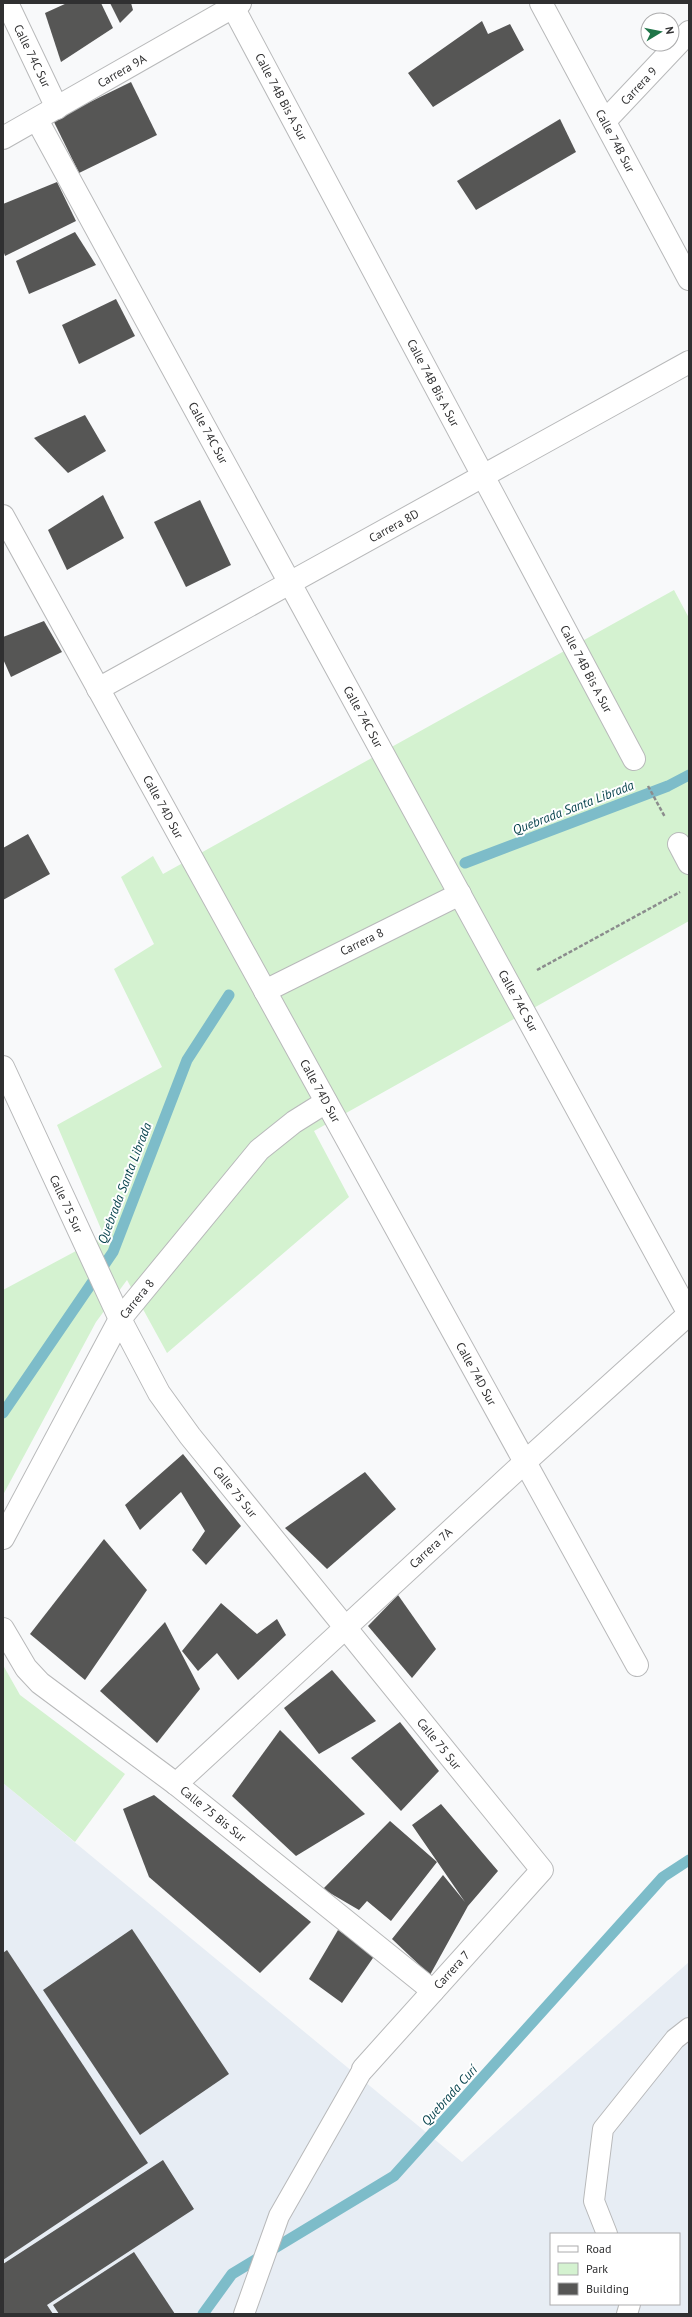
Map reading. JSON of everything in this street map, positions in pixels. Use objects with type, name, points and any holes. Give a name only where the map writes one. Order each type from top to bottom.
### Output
[{"type":"street","name":"Calle 74C Sur","points":[[7,3],[57,108]]},
{"type":"street","name":"Calle 74B Sur","points":[[541,3],[689,279]]},
{"type":"street","name":"Carrera 9A","points":[[3,138],[37,120],[236,5]]},
{"type":"street","name":"Calle 74B Bis A Sur","points":[[236,5],[483,476],[634,759]]},
{"type":"street","name":"Carrera 9","points":[[605,121],[689,32]]},
{"type":"street","name":"Calle 74C Sur","points":[[37,120],[689,1314]]},
{"type":"street","name":"Carrera 8D","points":[[98,689],[689,362]]},
{"type":"street","name":"Calle 74D Sur","points":[[3,516],[637,1665]]},
{"type":"street","name":"Carrera 8","points":[[265,991],[460,894]]},
{"type":"street","name":"Calle 75 Sur","points":[[3,1067],[120,1320],[159,1393],[190,1436],[542,1870]]},
{"type":"street","name":"Carrera 8","points":[[3,1538],[120,1320],[259,1150],[294,1122],[326,1102]]},
{"type":"street","name":"Carrera 7A","points":[[176,1784],[525,1462],[689,1314]]},
{"type":"street","name":"Calle 75 Bis Sur","points":[[3,1629],[26,1668],[40,1683],[176,1784],[433,1991]]},
{"type":"street","name":"Carrera 7","points":[[363,2069],[542,1870]]},
{"type":"lane","points":[[608,2233],[594,2201],[603,2130],[675,2039],[689,2028]]},
{"type":"lane","points":[[244,2314],[279,2216],[363,2069]]},
{"type":"path","points":[[644,779],[664,816]]},
{"type":"path","points":[[509,985],[682,891]]},
{"type":"shaded area","points":[[3,1783],[462,2162],[689,1962],[689,2314],[3,2314]]},
{"type":"green space","points":[[674,590],[689,618],[689,921],[314,1131],[349,1197],[167,1353],[127,1280],[96,1322],[3,1495],[3,1290],[104,1236],[57,1125],[162,1067],[114,969],[154,944],[121,877],[153,856],[163,874]]},
{"type":"green space","points":[[3,1665],[20,1695],[125,1774],[75,1842],[3,1783]]},
{"type":"building","points":[[67,3],[101,3],[113,28],[61,62],[45,13]]},
{"type":"building","points":[[110,3],[131,3],[133,10],[120,23]]},
{"type":"building","points":[[482,21],[488,34],[510,24],[524,50],[433,107],[408,73]]},
{"type":"building","points":[[131,82],[157,135],[79,173],[53,120]]},
{"type":"building","points":[[560,119],[576,152],[476,210],[457,181]]},
{"type":"building","points":[[57,182],[76,221],[5,256],[3,250],[3,204]]},
{"type":"building","points":[[75,232],[96,265],[29,294],[16,261]]},
{"type":"building","points":[[116,299],[135,336],[79,364],[62,325]]},
{"type":"building","points":[[85,415],[106,451],[68,473],[34,438]]},
{"type":"building","points":[[103,495],[124,538],[67,570],[48,530]]},
{"type":"building","points":[[200,500],[231,565],[186,587],[154,522]]},
{"type":"building","points":[[44,621],[62,652],[11,677],[3,659],[3,637]]},
{"type":"building","points":[[28,834],[50,874],[3,900],[3,848]]},
{"type":"building","points":[[183,1454],[241,1526],[206,1565],[192,1550],[205,1531],[181,1492],[140,1530],[125,1505]]},
{"type":"building","points":[[365,1472],[396,1509],[327,1569],[285,1528]]},
{"type":"building","points":[[104,1539],[147,1590],[85,1680],[30,1634]]},
{"type":"building","points":[[398,1595],[436,1649],[412,1678],[368,1626]]},
{"type":"building","points":[[221,1603],[257,1634],[277,1619],[286,1635],[238,1680],[217,1653],[198,1671],[182,1651]]},
{"type":"building","points":[[165,1622],[200,1689],[157,1743],[100,1691]]},
{"type":"building","points":[[332,1670],[376,1721],[319,1754],[284,1708]]},
{"type":"building","points":[[400,1722],[439,1771],[401,1811],[351,1758]]},
{"type":"building","points":[[280,1730],[365,1814],[296,1856],[232,1796]]},
{"type":"building","points":[[154,1795],[311,1922],[260,1973],[149,1877],[123,1809]]},
{"type":"building","points":[[441,1804],[498,1871],[468,1906],[430,1975],[392,1939],[443,1875],[465,1902],[412,1825]]},
{"type":"building","points":[[390,1821],[437,1862],[391,1921],[367,1901],[359,1910],[323,1889]]},
{"type":"building","points":[[132,1929],[229,2074],[140,2135],[43,1990]]},
{"type":"building","points":[[338,1930],[375,1955],[342,2003],[309,1979]]},
{"type":"building","points":[[7,1950],[148,2163],[3,2260],[3,1953]]},
{"type":"building","points":[[163,2160],[194,2209],[47,2305],[53,2314],[3,2314],[3,2264]]},
{"type":"building","points":[[134,2252],[175,2314],[59,2314],[53,2305]]},
{"type":"waterway","name":"Quebrada Santa Librada","points":[[465,863],[668,786],[689,775]]},
{"type":"waterway","name":"Quebrada Santa Librada","points":[[3,1413],[113,1252],[187,1060],[229,995]]},
{"type":"waterway","name":"Quebrada Curí","points":[[203,2314],[232,2274],[394,2176],[663,1877],[689,1860]]}]
